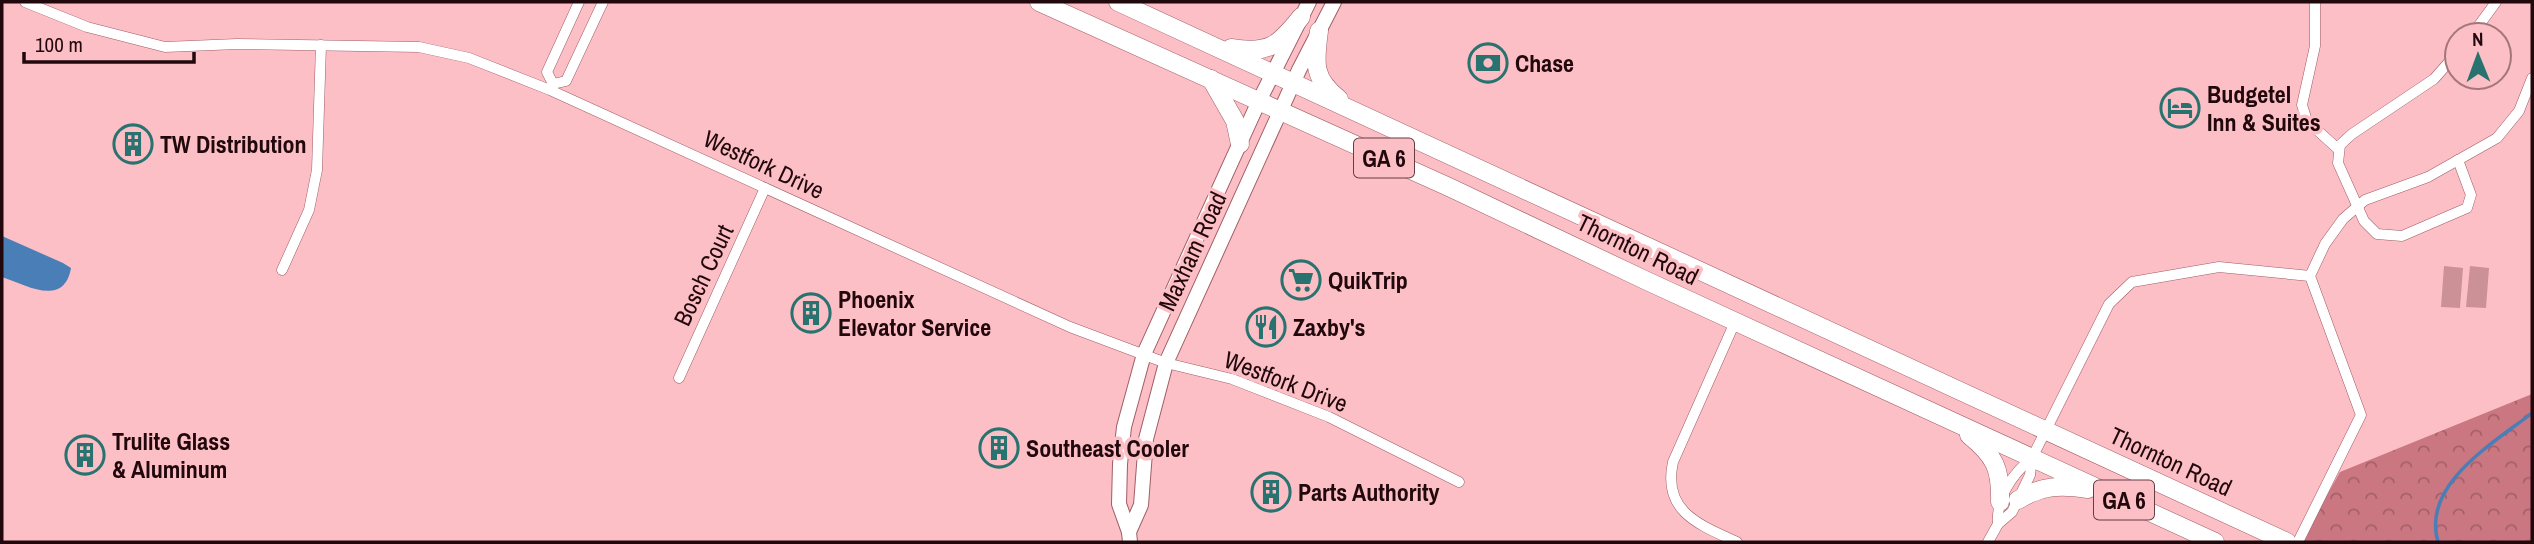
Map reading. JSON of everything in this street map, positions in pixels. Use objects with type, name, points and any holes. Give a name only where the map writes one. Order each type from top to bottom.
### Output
[{"type":"highway","name":"Thornton Road","points":[[1039,2],[1514,217],[1735,322],[2215,542]]},
{"type":"highway","name":"Thornton Road","points":[[1118,2],[2287,542]]},
{"type":"highway","points":[[1211,45],[1249,51],[1269,48],[1286,36],[1305,9]]},
{"type":"highway","points":[[1320,30],[1316,55],[1319,78],[1346,107]]},
{"type":"highway","points":[[1211,79],[1235,121],[1240,144]]},
{"type":"highway","points":[[1947,418],[1976,441],[1994,461],[2009,501],[2045,487],[2062,486],[2106,492]]},
{"type":"street","name":"Westfork Drive","points":[[25,2],[87,27],[165,47],[237,44],[404,46],[444,51],[469,58],[552,87],[1070,327],[1166,363],[1232,379],[1329,417],[1459,482]]},
{"type":"street","points":[[579,2],[547,72],[552,87],[566,81],[603,2]]},
{"type":"street","name":"Maxham Road","points":[[1129,537],[1141,505],[1146,439],[1166,363],[1293,83],[1334,2]]},
{"type":"street","points":[[2315,2],[2315,46],[2302,105],[2307,121],[2339,149]]},
{"type":"street","points":[[2482,21],[2496,2]]},
{"type":"street","name":"Maxham Road","points":[[1129,537],[1119,504],[1120,464],[1124,426],[1144,354],[1259,101],[1305,9]]},
{"type":"street","points":[[282,270],[306,219],[313,196],[318,147],[321,45]]},
{"type":"street","points":[[2443,69],[2434,79],[2352,134],[2339,149],[2338,163],[2364,221],[2377,234],[2402,236],[2467,208],[2471,195],[2458,160]]},
{"type":"street","points":[[2298,542],[2361,415],[2310,276],[2325,244],[2343,219],[2365,200],[2428,177],[2497,138],[2519,111],[2532,78]]},
{"type":"street","name":"Bosch Court","points":[[679,378],[765,188]]},
{"type":"street","points":[[1998,524],[1997,508],[2009,501],[2030,475],[2032,458],[2109,304],[2132,282],[2219,267],[2310,276]]},
{"type":"street","points":[[1735,322],[1673,462],[1671,475],[1674,496],[1684,513],[1696,523],[1737,542]]},
{"type":"street","points":[[1988,542],[1998,524],[2012,512],[2009,501],[2017,470],[2032,458]]},
{"type":"green space","points":[[2532,394],[2532,542],[2301,542],[2340,472]]},
{"type":"shaded area","points":[[2444,266],[2463,268],[2460,308],[2441,307]]},
{"type":"shaded area","points":[[2470,266],[2489,268],[2486,308],[2466,307]]},
{"type":"water","points":[[2,236],[71,268],[67,280],[52,291],[33,288],[2,277]]},
{"type":"waterway","points":[[2438,542],[2436,521],[2440,502],[2450,484],[2481,452],[2532,413]]},
{"type":"place","name":"Chase","points":[[1488,63]]},
{"type":"place","name":"Budgetel Inn & Suites","points":[[2180,108]]},
{"type":"place","name":"TW Distribution","points":[[133,144]]},
{"type":"place","name":"QuikTrip","points":[[1301,280]]},
{"type":"place","name":"Phoenix Elevator Service","points":[[811,313]]},
{"type":"place","name":"Zaxby's","points":[[1266,327]]},
{"type":"place","name":"Southeast Cooler","points":[[999,448]]},
{"type":"place","name":"Trulite Glass & Aluminum","points":[[85,455]]},
{"type":"place","name":"Parts Authority","points":[[1271,492]]}]
